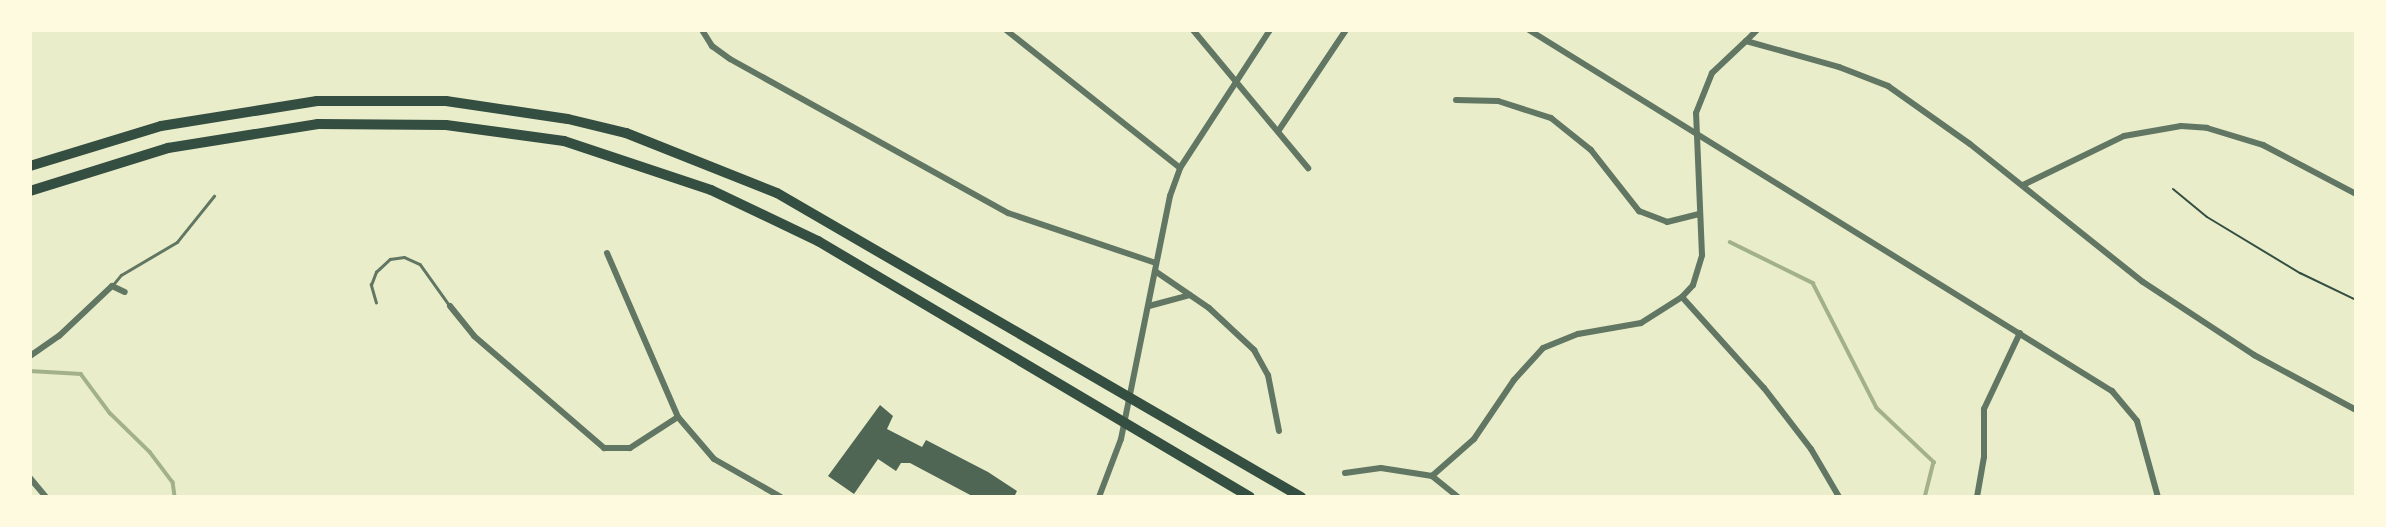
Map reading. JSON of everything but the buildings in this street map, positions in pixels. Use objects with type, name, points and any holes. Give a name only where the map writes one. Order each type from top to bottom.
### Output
[{"type":"highway","points":[[30,166],[162,126],[317,101],[446,101],[555,116],[626,133],[718,167],[808,210],[1301,497]]},
{"type":"highway","points":[[30,191],[168,148],[318,124],[446,125],[564,141],[711,190],[818,241],[1250,497]]},
{"type":"street","points":[[702,30],[712,46],[730,59],[999,209],[1156,267],[1254,350],[1269,375],[1279,431]]},
{"type":"street","points":[[1006,30],[1180,168]]},
{"type":"street","points":[[1193,30],[1308,167]]},
{"type":"street","points":[[1099,497],[1121,439],[1156,267],[1180,168],[1270,30]]},
{"type":"street","points":[[1279,130],[1346,30]]},
{"type":"street","points":[[1529,30],[2020,333],[2127,404],[2145,442],[2158,497]]},
{"type":"street","points":[[1432,476],[1474,439],[1520,372],[1543,348],[1578,334],[1641,323],[1682,298],[1700,270],[1694,134],[1702,90],[1757,30]]},
{"type":"street","points":[[1746,41],[1873,78],[1927,112],[2143,282],[2255,355],[2356,410]]},
{"type":"street","points":[[1456,100],[1498,101],[1543,114],[1585,144],[1639,211],[1667,222],[1698,214]]},
{"type":"street","points":[[2022,185],[2124,136],[2180,126],[2207,128],[2263,145],[2356,194]]},
{"type":"street","points":[[607,253],[678,418],[714,459],[781,497]]},
{"type":"street","points":[[30,356],[59,336],[112,286],[125,292]]},
{"type":"street","points":[[1149,306],[1190,295]]},
{"type":"street","points":[[1682,298],[1764,388],[1811,449],[1839,497]]},
{"type":"street","points":[[450,306],[474,335],[604,448],[630,448],[678,418]]},
{"type":"street","points":[[1977,497],[1984,457],[1984,409],[2020,333]]},
{"type":"street","points":[[1345,473],[1381,468],[1432,476],[1458,497]]},
{"type":"street","points":[[30,478],[46,497]]},
{"type":"lane","points":[[112,286],[121,275],[177,243],[214,196]]},
{"type":"lane","points":[[376,303],[371,285],[376,272],[390,260],[404,257],[420,264],[450,306]]},
{"type":"path","points":[[2173,189],[2219,224],[2300,273],[2356,300]]},
{"type":"waterway","points":[[1730,242],[1813,283],[1877,408],[1934,462],[1925,497]]},
{"type":"waterway","points":[[30,371],[81,374],[110,413],[150,452],[173,482],[175,497]]}]
